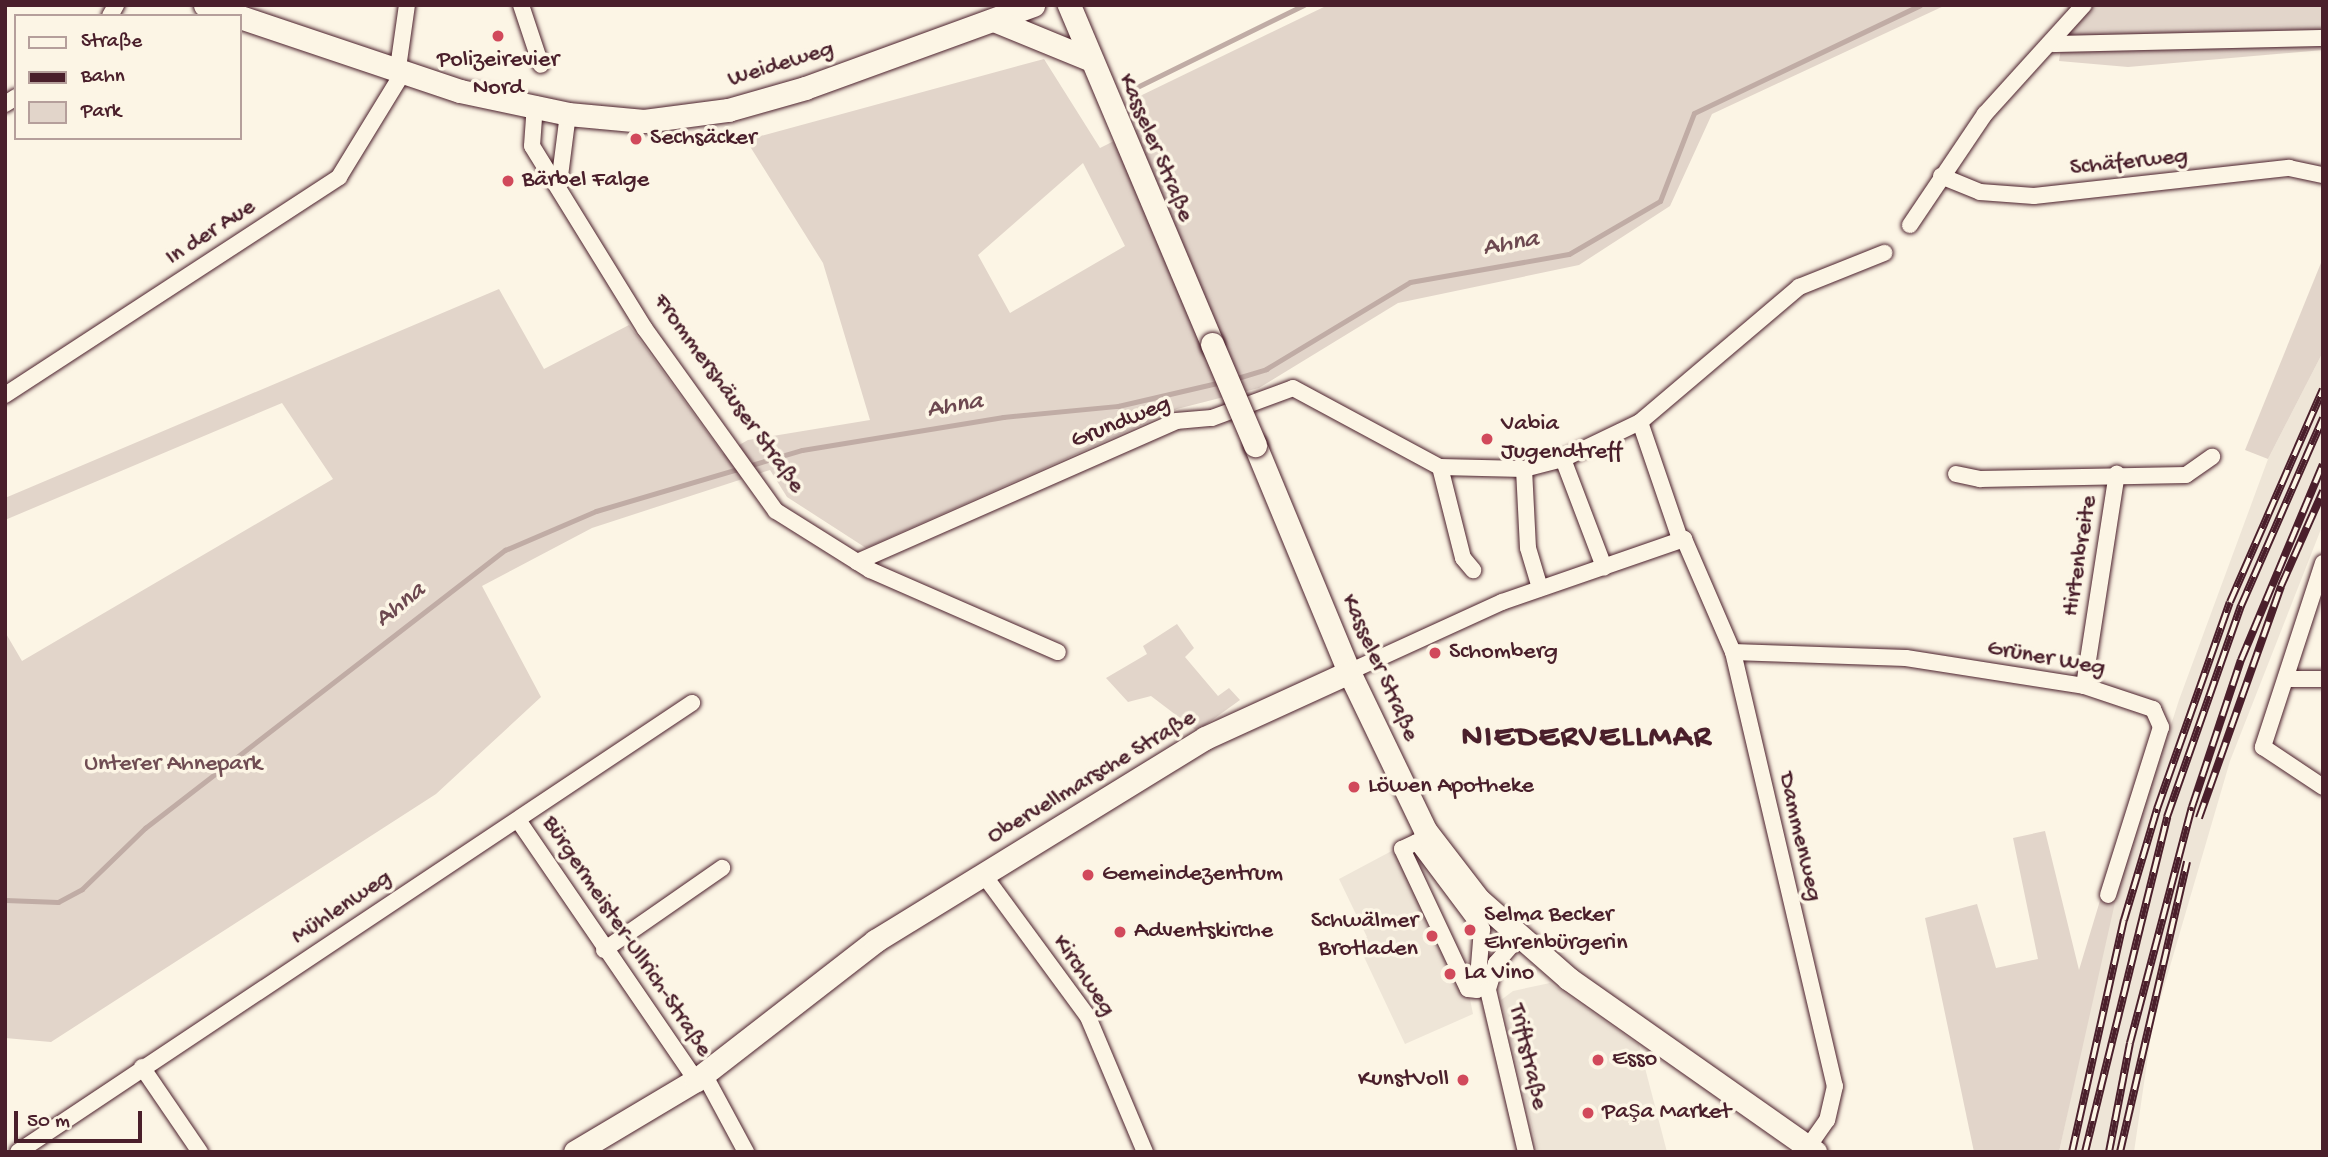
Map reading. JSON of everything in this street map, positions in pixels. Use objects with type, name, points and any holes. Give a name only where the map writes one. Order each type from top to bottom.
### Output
[{"type":"main road","points":[[205,5],[232,14]]},
{"type":"main road","name":"Weideweg","points":[[535,104],[568,114],[644,121],[727,110],[1033,5]]},
{"type":"main road","name":"Kasseler Straße","points":[[1069,5],[1089,59],[1349,672],[1425,830],[1517,939],[1809,1150]]},
{"type":"main road","points":[[242,17],[460,91],[535,104]]},
{"type":"main road","name":"Kasseler Straße","points":[[995,20],[1089,59]]},
{"type":"main road","name":"Obervellmarsche Straße","points":[[575,1152],[700,1077],[826,974],[983,874],[1216,732],[1349,672]]},
{"type":"street","points":[[401,70],[407,5]]},
{"type":"street","points":[[522,5],[541,65]]},
{"type":"street","points":[[1910,225],[1984,114],[2053,44],[2084,5]]},
{"type":"street","points":[[2053,44],[2323,38]]},
{"type":"street","name":"In der Aue","points":[[5,396],[339,177],[401,70]]},
{"type":"street","name":"Frommershäuser Straße","points":[[535,104],[532,146],[559,184],[645,329],[776,511],[857,562],[1058,652]]},
{"type":"street","points":[[559,184],[568,114]]},
{"type":"street","name":"Schäferweg","points":[[1941,176],[1980,191],[2034,196],[2289,167],[2323,175]]},
{"type":"street","points":[[1473,570],[1462,558],[1440,467],[1524,469],[1563,459],[1640,422],[1799,287],[1884,253]]},
{"type":"street","name":"Grundweg","points":[[857,562],[1176,421],[1212,418],[1293,388],[1440,467]]},
{"type":"street","name":"Dammenweg","points":[[1640,422],[1682,539],[1733,652],[1835,1086],[1826,1120],[1809,1150]]},
{"type":"street","name":"Hirtenbreite","points":[[1956,474],[1980,479],[2117,474],[2186,475],[2212,457]]},
{"type":"street","points":[[1563,459],[1604,566]]},
{"type":"street","points":[[1524,469],[1528,548],[1540,588]]},
{"type":"street","name":"Hirtenbreite","points":[[2084,686],[2117,474]]},
{"type":"street","name":"Obervellmarsche Straße","points":[[1349,672],[1540,588],[1682,539]]},
{"type":"street","points":[[2323,563],[2288,679],[2263,747],[2323,787]]},
{"type":"street","name":"Grüner Weg","points":[[1733,652],[1906,658],[2084,686],[2138,700],[2153,709],[2161,727],[2108,895]]},
{"type":"street","points":[[2288,679],[2323,679]]},
{"type":"street","name":"Mühlenweg","points":[[18,1152],[692,703]]},
{"type":"street","name":"Bürgermeister-Ullrich-Straße","points":[[518,820],[604,950],[700,1077],[747,1152]]},
{"type":"street","points":[[1417,842],[1482,929],[1477,990],[1468,989],[1402,849],[1410,845],[1417,842]]},
{"type":"street","points":[[604,950],[722,868]]},
{"type":"street","name":"Kirchweg","points":[[983,874],[1088,1017],[1145,1152]]},
{"type":"street","name":"Triftstraße","points":[[1517,939],[1496,963],[1488,990],[1526,1152]]},
{"type":"street","points":[[142,1067],[200,1152]]},
{"type":"shaded area","points":[[2323,352],[2323,524],[2230,761],[2152,1028],[2134,1152],[2059,1152],[2109,918],[2179,700],[2268,459]]},
{"type":"shaded area","points":[[1401,846],[1468,989],[1473,1014],[1405,1044],[1357,942],[1367,937],[1339,879]]},
{"type":"shaded area","points":[[1550,983],[1639,1045],[1667,1152],[1538,1152],[1501,1000],[1513,991]]},
{"type":"green space","name":"Unterer Ahnepark","points":[[1328,5],[1946,5],[1712,114],[1670,206],[1579,265],[1398,303],[1259,388],[1177,409],[866,548],[787,497],[770,470],[592,528],[482,586],[541,697],[436,794],[51,1042],[5,1038],[5,632],[22,661],[333,479],[282,403],[5,520],[5,498],[499,289],[544,369],[629,325],[723,454],[748,440],[870,420],[823,263],[746,140],[1044,59],[1100,148],[1150,123],[1140,96]],"holes":[[[1083,163],[1125,246],[1010,313],[978,255]]]},
{"type":"green space","points":[[2068,5],[2323,5],[2323,50],[2128,67],[2059,61]]},
{"type":"green space","points":[[2323,258],[2323,352],[2268,459],[2245,450]]},
{"type":"green space","points":[[1177,624],[1194,648],[1185,657],[1218,696],[1229,688],[1240,700],[1197,731],[1151,696],[1128,702],[1106,678],[1147,654],[1143,646]]},
{"type":"green space","points":[[2045,831],[2079,970],[2102,894],[2116,898],[2059,1152],[1974,1152],[1925,918],[1977,904],[1996,968],[2038,959],[2013,838]]},
{"type":"waterway","points":[[1135,88],[1304,5]]},
{"type":"waterway","name":"Ahna","points":[[1234,379],[1266,369],[1410,282],[1569,254],[1660,201],[1694,113],[1920,5]]},
{"type":"waterway","name":"Ahna","points":[[5,900],[58,902],[82,889],[145,828],[505,550],[596,511],[802,450],[1003,417],[1118,406],[1221,382]]},
{"type":"railway","points":[[2072,1152],[2124,920],[2157,809],[2230,602],[2323,389]]},
{"type":"railway","points":[[2085,1152],[2167,817],[2241,606],[2323,418]]},
{"type":"railway","points":[[2109,1152],[2130,1043],[2192,807],[2241,660],[2323,464]]},
{"type":"railway","points":[[2199,818],[2281,586],[2323,491]]},
{"type":"railway","points":[[2120,1152],[2187,862]]},
{"type":"place","name":"Polizeirevier Nord","points":[[498,36]]},
{"type":"place","name":"Sechsäcker","points":[[636,139]]},
{"type":"place","name":"Bärbel Falge","points":[[508,181]]},
{"type":"place","name":"Vabia Jugendtreff","points":[[1487,439]]},
{"type":"place","name":"Schomberg","points":[[1435,653]]},
{"type":"place","name":"Löwen Apotheke","points":[[1354,787]]},
{"type":"place","name":"Gemeindezentrum","points":[[1088,875]]},
{"type":"place","name":"Selma Becker Ehrenbürgerin","points":[[1470,930]]},
{"type":"place","name":"Adventskirche","points":[[1120,932]]},
{"type":"place","name":"Schwälmer Brotladen","points":[[1432,936]]},
{"type":"place","name":"La Vino","points":[[1450,974]]},
{"type":"place","name":"Esso","points":[[1598,1060]]},
{"type":"place","name":"KunstVoll","points":[[1463,1080]]},
{"type":"place","name":"Paşa Market","points":[[1588,1113]]},
{"type":"district","name":"NIEDERVELLMAR","points":[[1587,738]]}]
